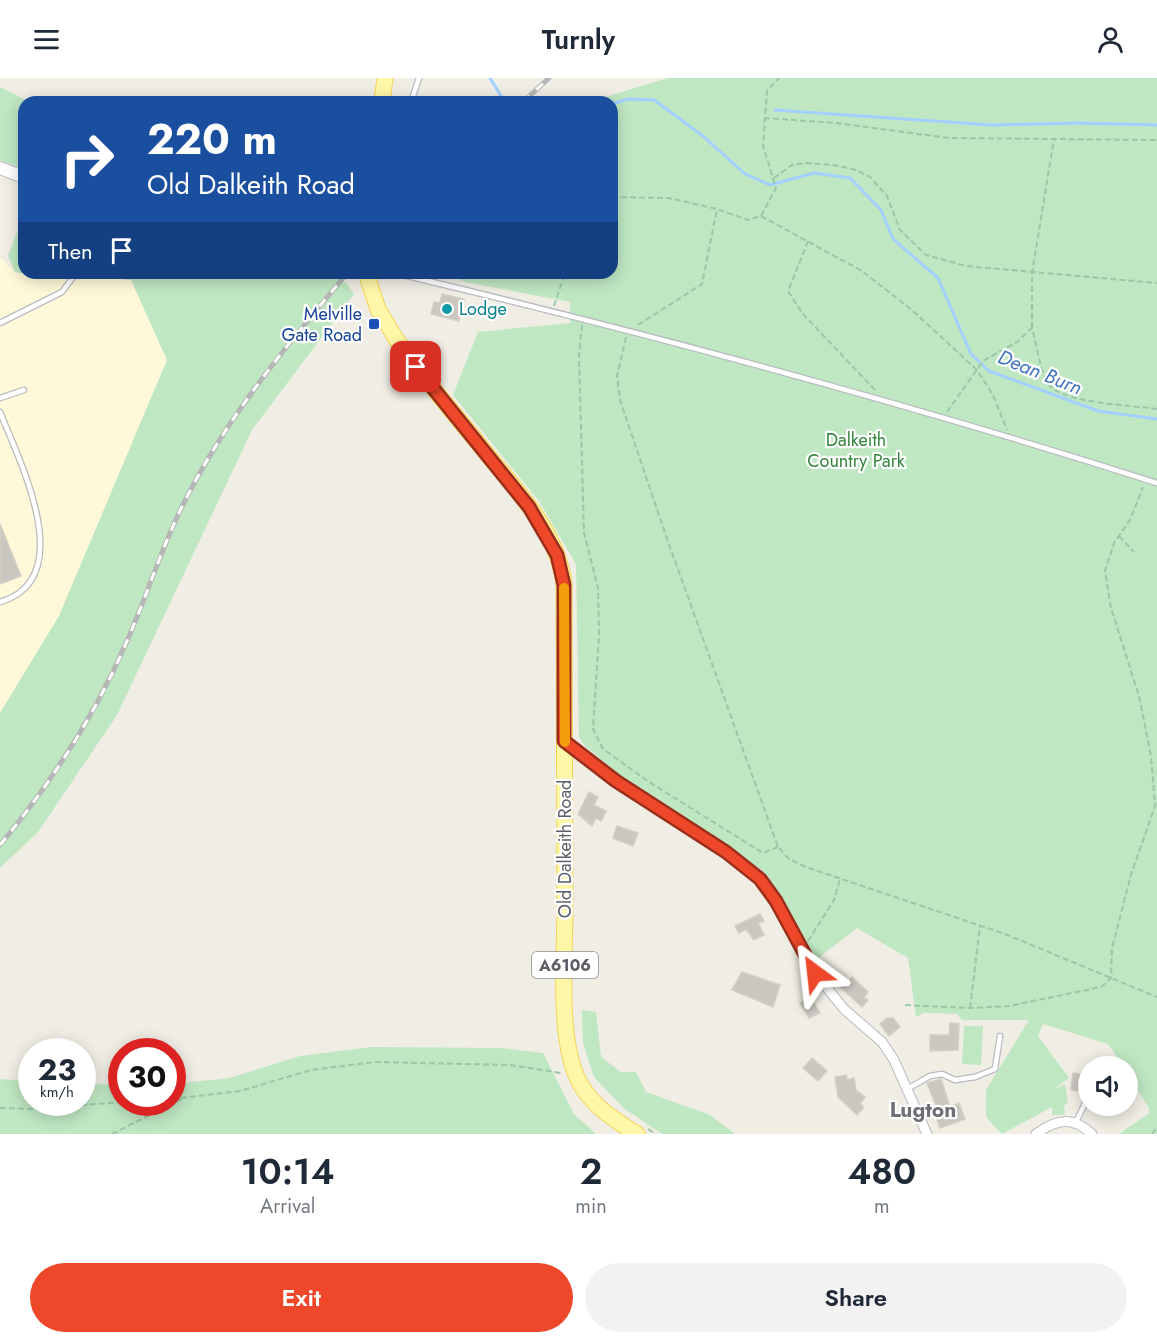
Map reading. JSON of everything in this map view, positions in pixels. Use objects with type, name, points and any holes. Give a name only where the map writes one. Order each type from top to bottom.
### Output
[{"type":"main road","points":[[383,96],[386,78]]},
{"type":"main road","name":"Old Dalkeith Road","points":[[368,279],[378,309],[396,339],[529,507],[557,555],[564,585],[566,1024],[575,1074],[584,1090],[601,1109],[642,1131]]},
{"type":"street","points":[[0,168],[18,175]]},
{"type":"street","points":[[564,741],[616,781],[726,852],[760,879],[776,901],[815,973],[844,1009],[882,1042],[909,1088],[927,1134]]},
{"type":"street","points":[[1036,1134],[1058,1122],[1076,1122],[1092,1134]]},
{"type":"lane","points":[[413,96],[419,78]]},
{"type":"lane","points":[[0,323],[62,292],[72,279]]},
{"type":"lane","points":[[420,279],[552,311],[888,403],[1157,483]]},
{"type":"lane","points":[[0,398],[24,390]]},
{"type":"lane","points":[[0,412],[33,497],[40,528],[40,559],[32,577],[14,598],[0,602]]},
{"type":"lane","points":[[909,1088],[930,1076],[942,1074],[955,1080],[975,1077],[995,1069],[1000,1036]]},
{"type":"lane","points":[[1076,1122],[1079,1116]]},
{"type":"path","points":[[618,197],[669,198],[717,209],[748,220],[761,216],[776,188],[763,146],[767,91],[779,78]]},
{"type":"path","points":[[764,118],[836,123],[949,138],[1054,140],[1059,137],[1157,140]]},
{"type":"path","points":[[1054,140],[1032,273],[1032,328],[1047,384],[1057,393],[1090,402],[1127,404],[1157,409]]},
{"type":"path","points":[[774,178],[792,165],[807,163],[856,170],[870,177],[888,196],[900,230],[926,255],[966,266],[1157,282]]},
{"type":"path","points":[[717,209],[702,284],[628,332],[617,376],[620,400],[666,536],[778,848],[789,859],[980,926],[1157,997]]},
{"type":"path","points":[[761,216],[862,271],[912,310],[977,370],[993,394],[1010,438]]},
{"type":"path","points":[[808,241],[788,291],[802,313],[888,403]]},
{"type":"path","points":[[552,311],[563,279]]},
{"type":"path","points":[[582,319],[579,356],[584,533],[598,588],[599,635],[593,729],[603,749],[649,782],[763,854],[778,848]]},
{"type":"path","points":[[942,419],[983,362],[1017,342],[1032,328]]},
{"type":"path","points":[[905,1005],[970,1008],[1009,1006],[1101,987],[1111,978],[1112,948],[1131,875],[1155,806],[1150,756],[1139,696],[1111,608],[1105,571],[1119,536],[1142,494],[1143,479]]},
{"type":"path","points":[[1119,536],[1134,552]]},
{"type":"path","points":[[807,943],[834,900],[840,878]]},
{"type":"path","points":[[970,1008],[980,926]]},
{"type":"path","points":[[186,1098],[240,1091],[311,1070],[375,1062],[510,1065],[575,1074]]},
{"type":"path","points":[[0,1108],[35,1109],[108,1103]]},
{"type":"path","points":[[112,1134],[148,1116]]},
{"type":"path","points":[[1152,1134],[1157,1127]]},
{"type":"path","points":[[642,1131],[656,1134]]},
{"type":"shaded area","points":[[0,257],[18,272],[18,279],[131,280],[167,360],[59,616],[0,713]]},
{"type":"green space","name":"Dalkeith Country Park","points":[[668,78],[1157,78],[1157,1134],[1119,1134],[1149,1113],[1149,1108],[1138,1091],[1138,1056],[1116,1056],[1108,1044],[1043,1024],[1038,1036],[1069,1078],[1054,1089],[1065,1084],[1068,1102],[1064,1106],[1065,1115],[1052,1115],[1052,1107],[1002,1134],[986,1117],[986,1090],[1029,1020],[962,1020],[957,1014],[924,1013],[916,1017],[908,958],[857,928],[817,959],[762,870],[622,777],[584,745],[579,737],[576,564],[539,501],[453,395],[478,332],[570,323],[570,302],[458,279],[618,279],[618,96],[609,96]]},
{"type":"green space","points":[[0,87],[18,96],[18,167],[0,160]]},
{"type":"green space","points":[[18,230],[18,272],[15,272],[8,256]]},
{"type":"green space","points":[[122,279],[339,279],[347,284],[354,294],[252,430],[117,715],[38,832],[0,868],[0,713],[59,616],[167,360],[131,280]]},
{"type":"green space","points":[[582,1010],[596,1012],[601,1057],[621,1072],[636,1072],[646,1092],[710,1115],[735,1134],[662,1134],[625,1109],[594,1077],[583,1043]]},
{"type":"green space","points":[[964,1026],[983,1026],[981,1065],[962,1064]]},
{"type":"green space","points":[[371,1047],[501,1048],[543,1053],[574,1114],[596,1134],[0,1134],[0,1079],[18,1080],[18,1116],[96,1116],[96,1084],[108,1084],[108,1116],[186,1116],[186,1083],[229,1078],[300,1056]]},
{"type":"building","name":"Lodge","points":[[442,294],[464,299],[459,321],[431,314],[434,302],[440,303]]},
{"type":"building","points":[[0,524],[21,576],[0,584]]},
{"type":"building","points":[[589,792],[598,797],[594,805],[606,811],[601,821],[596,818],[592,826],[578,814]]},
{"type":"building","points":[[617,826],[638,833],[633,846],[613,838]]},
{"type":"building","points":[[760,914],[764,921],[758,923],[764,935],[754,940],[746,929],[739,933],[735,926]]},
{"type":"building","points":[[742,972],[780,985],[773,1007],[732,990]]},
{"type":"building","points":[[852,977],[868,992],[864,997],[868,1000],[862,1007],[838,985],[844,978],[848,982]]},
{"type":"building","points":[[810,997],[820,1013],[809,1018],[800,1003]]},
{"type":"building","points":[[887,1018],[893,1018],[900,1027],[889,1036],[880,1024]]},
{"type":"building","points":[[950,1023],[959,1024],[958,1050],[930,1051],[930,1035],[949,1035]]},
{"type":"building","points":[[812,1058],[827,1071],[818,1081],[803,1068]]},
{"type":"building","points":[[1073,1073],[1078,1074],[1078,1091],[1071,1090]]},
{"type":"building","points":[[846,1075],[847,1080],[854,1078],[856,1090],[865,1097],[860,1104],[864,1107],[857,1115],[838,1097],[835,1077]]},
{"type":"building","points":[[941,1079],[950,1107],[959,1103],[965,1119],[940,1128],[937,1120],[941,1118],[927,1083]]},
{"type":"waterway","name":"Dean Burn","points":[[490,78],[501,96]]},
{"type":"waterway","name":"Dean Burn","points":[[618,102],[628,99],[654,100],[703,136],[745,174],[770,185],[814,173],[850,178],[881,210],[893,239],[938,278],[971,354],[989,371],[1098,411],[1157,419]]},
{"type":"waterway","points":[[775,110],[991,125],[1078,123],[1157,125]]},
{"type":"railway","points":[[530,96],[549,78]]},
{"type":"railway","points":[[0,845],[37,798],[71,748],[101,696],[127,641],[178,515],[213,451],[253,391],[342,279]]},
{"type":"slow traffic","points":[[564,588],[565,742]]},
{"type":"place","name":"Lodge","points":[[447,309]]},
{"type":"place","name":"Melville Gate Road","points":[[374,324]]},
{"type":"district","name":"Lugton","points":[[923,1110]]},
{"type":"route","points":[[416,367],[529,507],[557,555],[564,585],[564,741],[616,781],[726,852],[760,879],[776,901],[815,973]]}]
